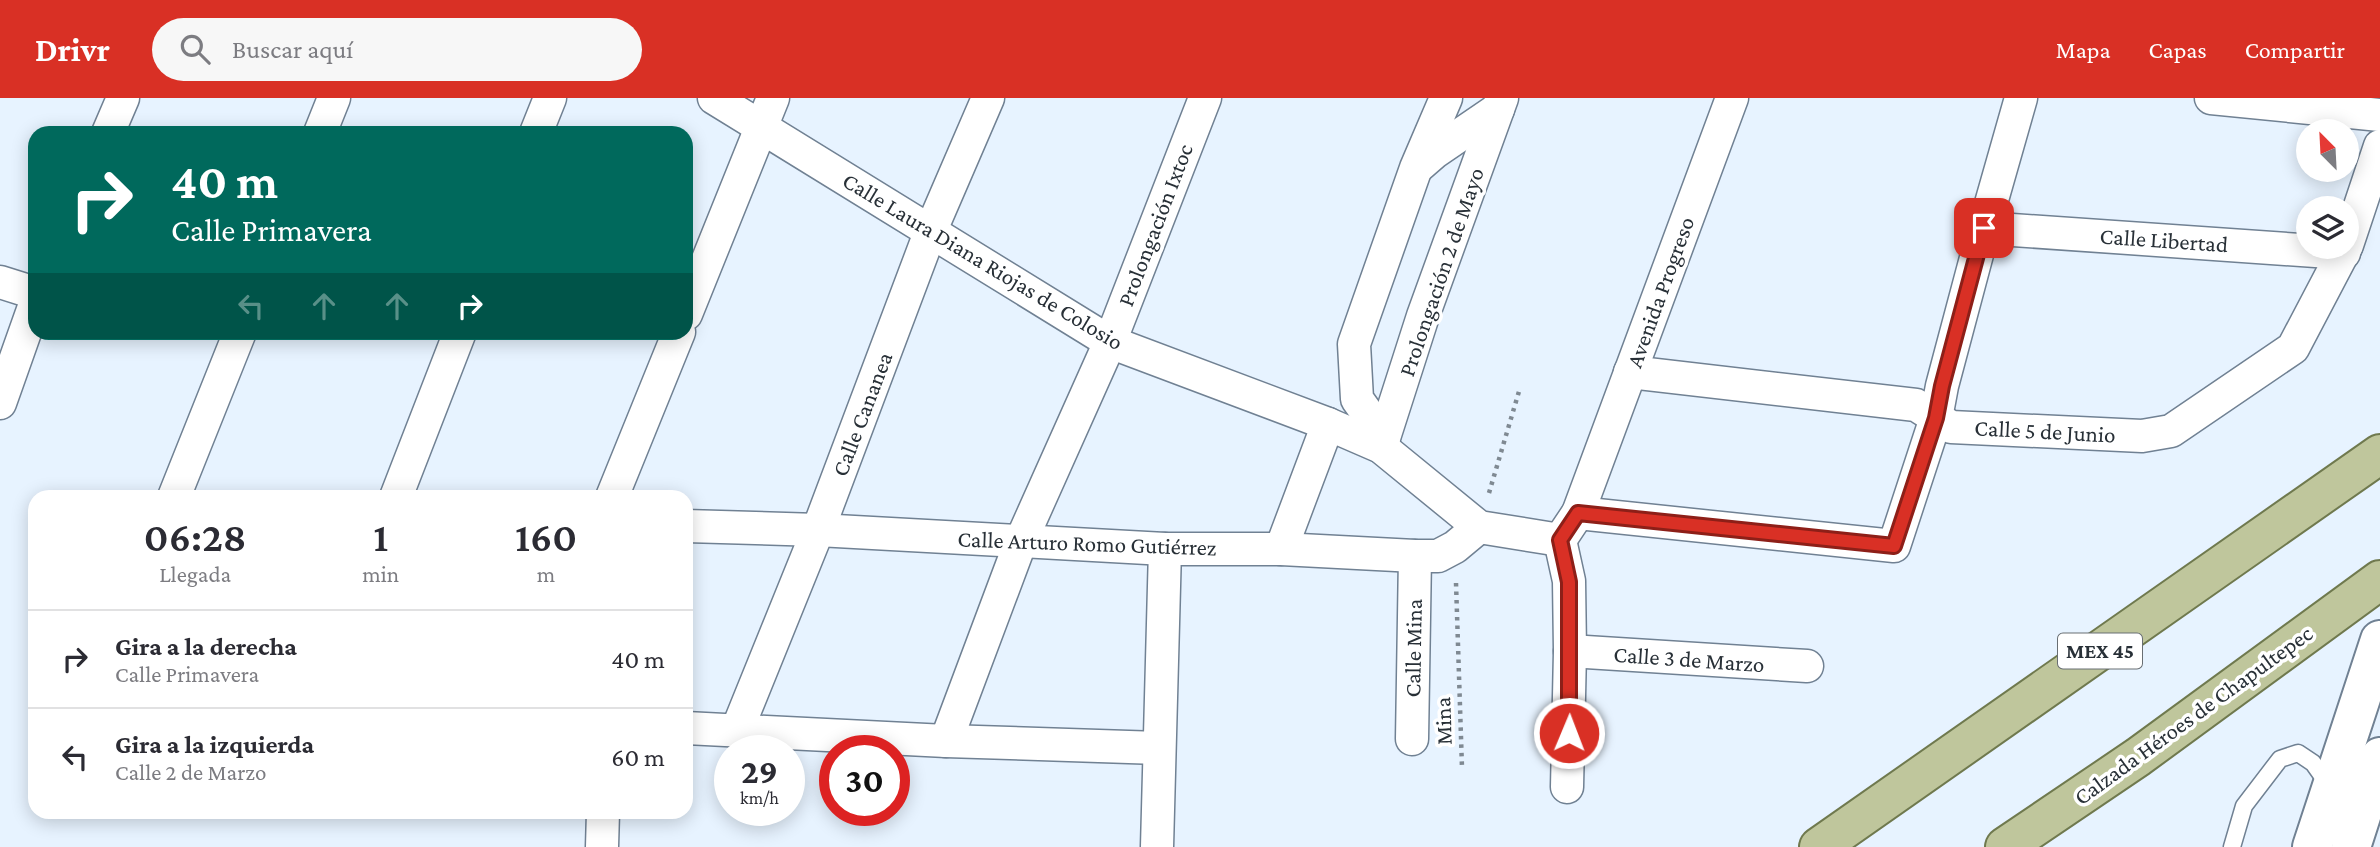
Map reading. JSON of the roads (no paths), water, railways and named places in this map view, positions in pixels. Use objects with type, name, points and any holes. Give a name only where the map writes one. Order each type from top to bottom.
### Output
[{"type":"main road","name":"MEX 45","points":[[1819,847],[2380,454]]},
{"type":"main road","name":"Calzada Héroes de Chapultepec","points":[[2005,847],[2138,757],[2380,580]]},
{"type":"main road","points":[[2312,847],[2380,640]]},
{"type":"main road","points":[[2351,847],[2380,757]]},
{"type":"street","points":[[111,126],[123,98]]},
{"type":"street","points":[[323,126],[334,98]]},
{"type":"street","points":[[539,126],[550,98]]},
{"type":"street","name":"Calle Laura Diana Riojas de Colosio","points":[[714,98],[1110,342],[1383,442]]},
{"type":"street","points":[[693,297],[773,98]]},
{"type":"street","name":"Calle Cananea","points":[[737,730],[818,530],[931,230],[988,98]]},
{"type":"street","name":"Prolongación Ixtoc","points":[[946,741],[1021,541],[1110,342],[1205,98]]},
{"type":"street","points":[[1446,98],[1416,168],[1354,344],[1357,399],[1383,442],[1467,537],[1560,540],[1569,582],[1567,787]]},
{"type":"street","name":"Avenida Progreso","points":[[1560,540],[1583,500],[1732,98]]},
{"type":"street","points":[[1583,500],[1894,546],[1936,418],[1942,386],[2021,98]]},
{"type":"street","points":[[2211,98],[2380,115]]},
{"type":"street","points":[[1416,168],[1500,104]]},
{"type":"street","name":"Prolongación 2 de Mayo","points":[[1383,442],[1423,316],[1500,104]]},
{"type":"street","name":"Calle 5 de Junio","points":[[2359,209],[2380,146]]},
{"type":"street","name":"Calle Libertad","points":[[1984,228],[2296,245]]},
{"type":"street","name":"Calle 5 de Junio","points":[[1630,372],[1916,405],[1951,427],[2142,436],[2171,431],[2293,348],[2340,259]]},
{"type":"street","points":[[0,282],[28,291]]},
{"type":"street","points":[[0,402],[28,324]]},
{"type":"street","points":[[177,490],[237,340]]},
{"type":"street","points":[[399,490],[457,340]]},
{"type":"street","points":[[615,490],[675,340]]},
{"type":"street","points":[[1281,549],[1328,424]]},
{"type":"street","name":"Calle Arturo Romo Gutiérrez","points":[[693,526],[818,530],[1165,549],[1281,549],[1415,556],[1438,556],[1467,537]]},
{"type":"street","points":[[1157,847],[1165,549]]},
{"type":"street","name":"Calle Mina","points":[[1412,739],[1415,556]]},
{"type":"street","name":"Calle 3 de Marzo","points":[[1570,651],[1807,666]]},
{"type":"street","points":[[693,728],[1159,748]]},
{"type":"street","points":[[601,847],[603,819]]},
{"type":"lane","points":[[2232,847],[2244,806],[2280,759],[2298,753],[2335,775]]}]
